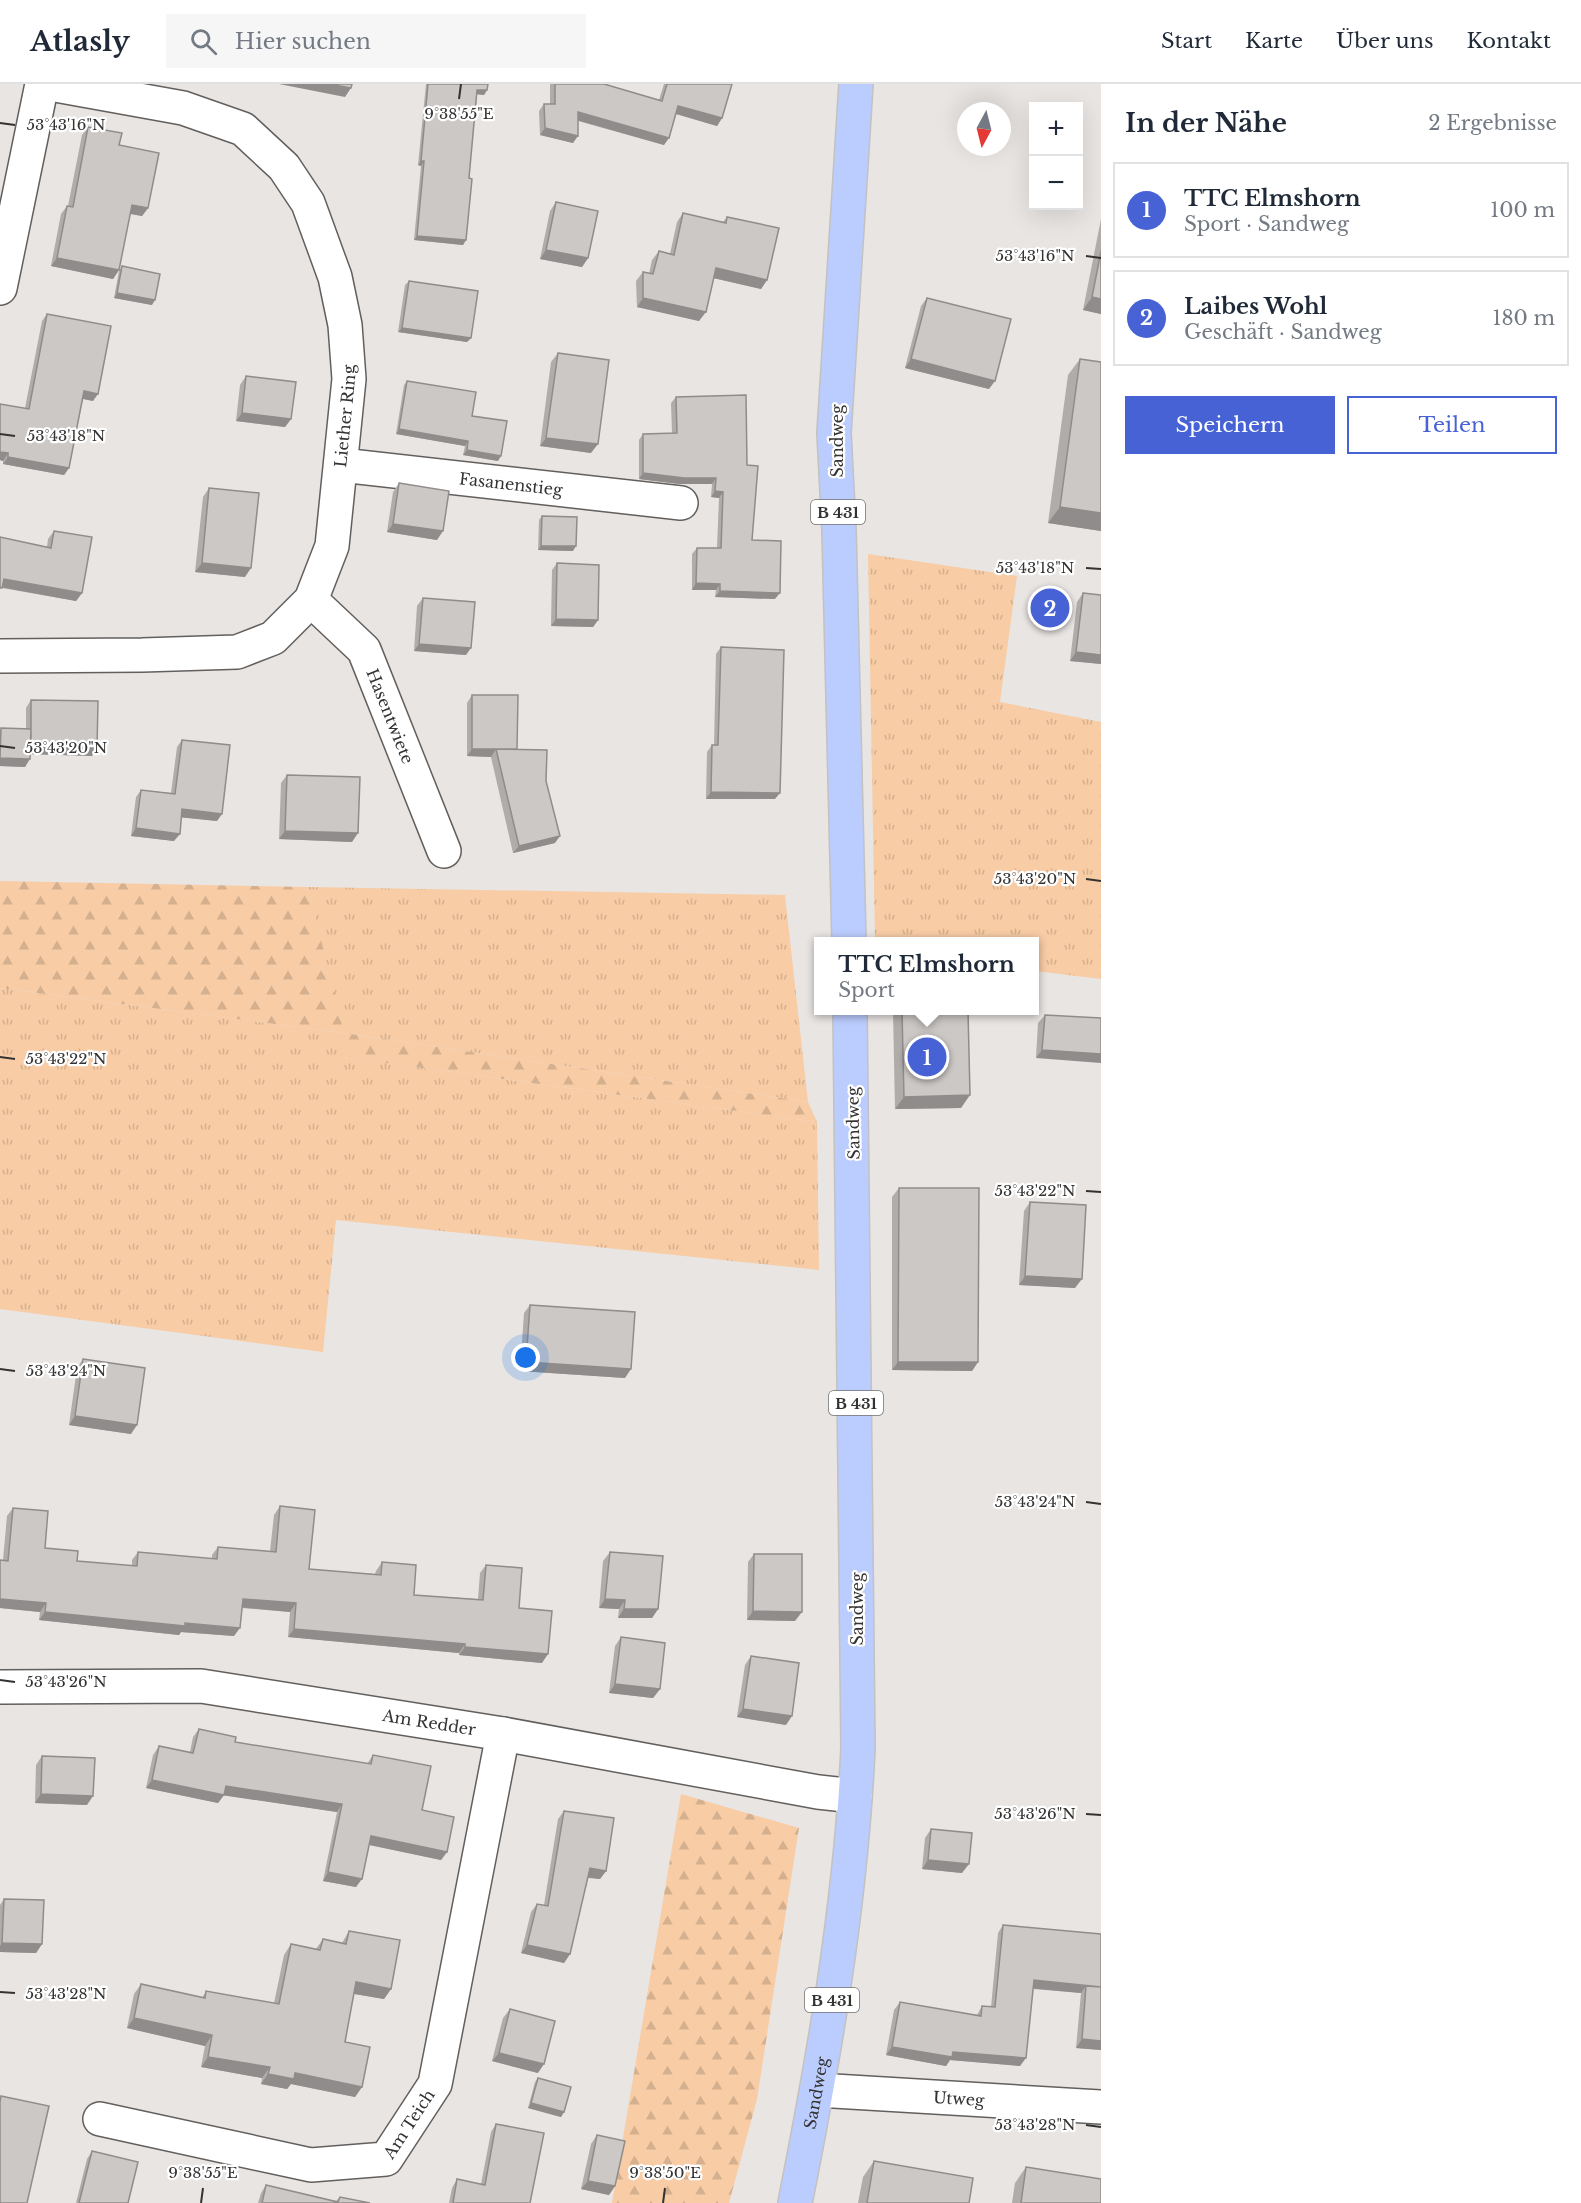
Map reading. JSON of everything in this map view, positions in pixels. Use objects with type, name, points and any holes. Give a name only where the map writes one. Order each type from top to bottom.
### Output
[{"type":"main road","name":"Sandweg","points":[[849,937],[839,530],[834,433],[856,84]]},
{"type":"main road","name":"Sandweg","points":[[795,2203],[817,2090],[842,1932],[858,1748],[850,1015]]},
{"type":"street","points":[[0,288],[42,84]]},
{"type":"street","name":"Liether Ring","points":[[0,656],[142,656],[237,652],[273,638],[311,600],[332,546],[349,379],[345,325],[335,277],[308,203],[284,167],[243,129],[183,108],[50,84]]},
{"type":"street","name":"Fasanenstieg","points":[[340,465],[681,504]]},
{"type":"street","name":"Hasentwiete","points":[[311,600],[364,650],[444,851]]},
{"type":"street","name":"Am Redder","points":[[0,1687],[201,1686],[503,1734],[818,1792],[855,1796]]},
{"type":"street","name":"Am Teich","points":[[100,2119],[311,2165],[386,2159],[435,2084],[503,1734]]},
{"type":"street","name":"Utweg","points":[[817,2090],[1101,2107]]},
{"type":"green space","points":[[868,554],[1017,576],[1000,702],[1101,722],[1101,979],[1039,971],[1039,937],[875,937]]},
{"type":"green space","points":[[0,881],[308,887],[344,1033],[808,1102],[817,1122],[342,1057],[343,1033],[0,988]]},
{"type":"green space","points":[[308,887],[785,895],[808,1102],[344,1033],[343,1057],[817,1122],[819,1270],[336,1220],[323,1352],[0,1309],[0,988],[343,1033]]},
{"type":"green space","points":[[681,1794],[799,1828],[757,2099],[729,2203],[612,2203]]},
{"type":"building","points":[[329,84],[352,84],[351,88]]},
{"type":"building","points":[[428,84],[488,84],[487,90],[477,90],[466,240],[417,236]]},
{"type":"building","points":[[555,84],[604,84],[662,101],[667,84],[732,84],[722,118],[678,106],[669,138],[578,112],[578,136],[545,128],[544,104],[555,104]]},
{"type":"building","points":[[88,127],[122,133],[119,145],[159,153],[148,208],[132,205],[119,270],[57,258],[67,206],[73,207]]},
{"type":"building","points":[[556,202],[598,211],[588,258],[546,250]]},
{"type":"building","points":[[683,213],[726,223],[727,217],[779,228],[767,280],[716,268],[706,312],[643,298],[643,272],[653,274],[659,251],[674,255]]},
{"type":"building","points":[[1101,251],[1101,299],[1092,297]]},
{"type":"building","points":[[122,266],[160,274],[155,300],[117,293]]},
{"type":"building","points":[[409,281],[478,291],[471,338],[402,328]]},
{"type":"building","points":[[927,298],[1011,319],[995,381],[911,359]]},
{"type":"building","points":[[47,314],[111,326],[98,394],[84,391],[69,468],[8,457],[8,453],[0,452],[0,404],[29,409]]},
{"type":"building","points":[[558,353],[609,360],[598,444],[546,438]]},
{"type":"building","points":[[1080,359],[1101,362],[1101,513],[1060,507]]},
{"type":"building","points":[[246,376],[296,382],[291,419],[242,413]]},
{"type":"building","points":[[407,381],[476,392],[472,416],[507,421],[501,456],[467,450],[468,441],[399,429]]},
{"type":"building","points":[[746,395],[747,465],[758,466],[752,540],[781,541],[780,593],[720,591],[720,584],[696,583],[697,548],[721,548],[723,492],[715,491],[716,478],[684,478],[643,473],[643,434],[677,433],[676,397]]},
{"type":"building","points":[[399,483],[449,491],[443,531],[393,524]]},
{"type":"building","points":[[209,488],[259,493],[251,568],[202,563]]},
{"type":"building","points":[[542,516],[577,517],[576,546],[541,546]]},
{"type":"building","points":[[54,531],[92,537],[82,593],[4,579],[2,588],[0,588],[0,537],[51,548]]},
{"type":"building","points":[[557,563],[599,565],[598,620],[556,619]]},
{"type":"building","points":[[1083,593],[1101,595],[1101,655],[1076,652]]},
{"type":"building","points":[[423,598],[475,602],[471,648],[419,644]]},
{"type":"building","points":[[721,647],[784,650],[780,793],[711,792],[712,745],[718,745]]},
{"type":"building","points":[[472,695],[518,695],[517,749],[472,749]]},
{"type":"building","points":[[31,700],[98,701],[97,748],[31,746]]},
{"type":"building","points":[[1,728],[31,729],[30,759],[0,758]]},
{"type":"building","points":[[182,740],[230,745],[222,814],[182,809],[180,834],[136,828],[141,790],[175,794]]},
{"type":"building","points":[[496,749],[547,750],[546,781],[560,836],[519,846]]},
{"type":"building","points":[[287,775],[360,777],[358,833],[285,831]]},
{"type":"building","points":[[902,1015],[968,1015],[970,1095],[904,1097]]},
{"type":"building","points":[[1045,1015],[1101,1018],[1101,1054],[1042,1050]]},
{"type":"building","points":[[899,1188],[979,1188],[978,1362],[898,1362]]},
{"type":"building","points":[[1030,1202],[1086,1205],[1082,1279],[1025,1276]]},
{"type":"building","points":[[530,1305],[635,1312],[631,1369],[526,1362]]},
{"type":"building","points":[[83,1359],[145,1368],[137,1425],[75,1416]]},
{"type":"building","points":[[280,1506],[315,1510],[309,1569],[381,1575],[382,1562],[416,1565],[414,1595],[483,1600],[486,1565],[522,1568],[519,1608],[552,1611],[548,1654],[465,1647],[465,1644],[294,1629],[296,1603],[243,1599],[240,1628],[185,1623],[185,1626],[45,1612],[46,1603],[0,1599],[0,1560],[8,1561],[13,1508],[48,1511],[45,1548],[78,1551],[77,1561],[137,1566],[138,1552],[217,1559],[218,1547],[276,1552]]},
{"type":"building","points":[[610,1552],[663,1556],[658,1609],[624,1609],[625,1600],[605,1599]]},
{"type":"building","points":[[754,1554],[802,1554],[802,1612],[753,1611]]},
{"type":"building","points":[[621,1637],[665,1643],[660,1689],[615,1684]]},
{"type":"building","points":[[751,1656],[799,1663],[792,1716],[743,1709]]},
{"type":"building","points":[[199,1729],[236,1737],[235,1742],[371,1764],[373,1755],[431,1766],[422,1810],[454,1817],[447,1852],[371,1836],[362,1879],[328,1872],[342,1804],[226,1786],[224,1795],[152,1780],[159,1746],[193,1753]]},
{"type":"building","points":[[42,1756],[95,1758],[93,1796],[41,1794]]},
{"type":"building","points":[[564,1811],[614,1818],[606,1871],[590,1868],[570,1954],[527,1945],[537,1904],[548,1906]]},
{"type":"building","points":[[931,1829],[972,1833],[969,1864],[928,1860]]},
{"type":"building","points":[[4,1899],[44,1900],[42,1944],[2,1943]]},
{"type":"building","points":[[1003,1925],[1101,1934],[1101,1987],[1034,1980],[1026,2058],[953,2052],[952,2057],[892,2047],[900,2002],[981,2016],[982,2006],[995,2007]]},
{"type":"building","points":[[349,1931],[400,1940],[391,1989],[356,1982],[345,2042],[370,2047],[362,2087],[295,2073],[294,2079],[268,2074],[270,2067],[208,2057],[212,2035],[134,2018],[141,1984],[205,1998],[206,1991],[279,2004],[291,1944],[320,1950],[323,1939],[346,1944]]},
{"type":"building","points":[[1086,1986],[1101,1987],[1101,2041],[1082,2039]]},
{"type":"building","points":[[510,2009],[555,2021],[544,2064],[499,2053]]},
{"type":"building","points":[[538,2078],[571,2087],[564,2112],[531,2103]]},
{"type":"building","points":[[1,2096],[49,2106],[27,2203],[0,2203]]},
{"type":"building","points":[[496,2124],[544,2133],[530,2203],[453,2203],[457,2179],[485,2185]]},
{"type":"building","points":[[597,2135],[625,2141],[615,2186],[588,2181]]},
{"type":"building","points":[[92,2151],[138,2162],[128,2203],[79,2203]]},
{"type":"building","points":[[874,2161],[973,2178],[969,2203],[867,2203]]},
{"type":"building","points":[[1026,2167],[1101,2179],[1101,2203],[1021,2203]]},
{"type":"building","points":[[266,2185],[338,2202],[340,2197],[370,2203],[262,2203]]},
{"type":"place","name":"Laibes Wohl","points":[[1050,608]]},
{"type":"place","name":"TTC Elmshorn","points":[[927,1057]]}]
